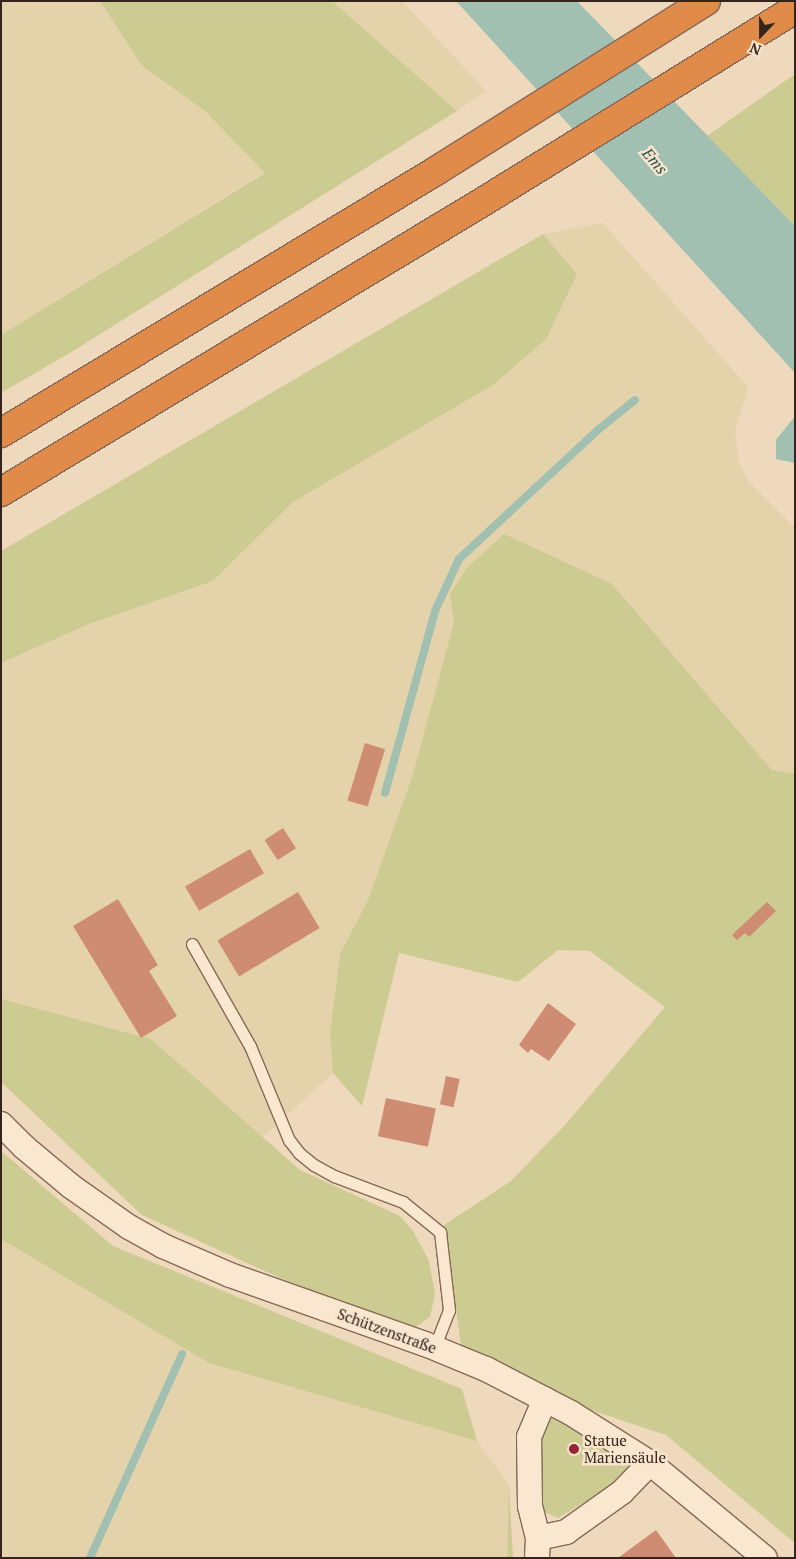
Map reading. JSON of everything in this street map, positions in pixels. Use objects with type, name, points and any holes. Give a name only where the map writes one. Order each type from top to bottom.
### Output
[{"type":"highway","points":[[1,433],[436,171],[706,1]]},
{"type":"highway","points":[[1,492],[480,203],[795,9]]},
{"type":"street","name":"Schützenstraße","points":[[1,1124],[24,1147],[72,1187],[129,1227],[163,1246],[230,1275],[486,1368],[571,1413],[650,1463],[764,1558]]},
{"type":"street","points":[[545,1399],[529,1436],[530,1506],[538,1548],[566,1532],[622,1492],[650,1463]]},
{"type":"lane","points":[[192,944],[250,1046],[289,1140],[299,1153],[334,1176],[403,1202],[440,1232],[449,1310],[434,1348]]},
{"type":"shaded area","points":[[1,1],[100,1],[142,66],[205,111],[265,172],[1,335]]},
{"type":"shaded area","points":[[100,1],[332,1],[457,111],[73,351],[1,393],[1,335],[265,173],[205,111],[142,66]]},
{"type":"shaded area","points":[[332,1],[402,1],[486,91],[457,111]]},
{"type":"shaded area","points":[[795,74],[795,226],[707,136]]},
{"type":"shaded area","points":[[603,223],[748,387],[735,432],[739,462],[748,481],[795,528],[795,774],[772,770],[612,584],[451,594],[454,622],[413,774],[368,900],[340,954],[330,1033],[333,1073],[262,1138],[151,1039],[2,1000],[1,663],[89,624],[213,581],[293,502],[493,385],[576,274],[543,234]]},
{"type":"shaded area","points":[[543,234],[577,274],[546,339],[493,385],[293,502],[213,581],[89,624],[1,663],[1,551]]},
{"type":"shaded area","points":[[504,534],[612,584],[772,770],[795,774],[795,1543],[666,1435],[561,1400],[462,1352],[444,1225],[511,1181],[565,1125],[665,1007],[590,951],[558,950],[518,982],[399,953],[362,1106],[333,1073],[330,1033],[340,954],[368,900],[413,774],[454,622],[450,594],[466,569]]},
{"type":"shaded area","points":[[1,999],[151,1039],[300,1170],[400,1216],[413,1231],[429,1261],[435,1294],[430,1317],[410,1331],[326,1299],[142,1215],[1,1082]]},
{"type":"shaded area","points":[[1,1151],[113,1246],[462,1389],[477,1441],[209,1363],[1,1239]]},
{"type":"shaded area","points":[[1,1239],[209,1363],[477,1441],[509,1485],[507,1558],[1,1558]]},
{"type":"shaded area","points":[[545,1399],[650,1463],[558,1518],[530,1506]]},
{"type":"shaded area","points":[[509,1485],[513,1558],[507,1558]]},
{"type":"water","name":"Ems","points":[[456,1],[577,1],[795,226],[795,373]]},
{"type":"water","points":[[795,416],[795,463],[776,459],[776,440]]},
{"type":"building","points":[[365,743],[385,749],[368,807],[347,800]]},
{"type":"building","points":[[283,828],[296,848],[278,860],[265,840]]},
{"type":"building","points":[[250,849],[264,873],[199,911],[185,886]]},
{"type":"building","points":[[298,892],[320,928],[239,976],[217,940]]},
{"type":"building","points":[[118,899],[158,965],[149,971],[177,1016],[141,1038],[73,926]]},
{"type":"building","points":[[767,902],[776,911],[749,937],[745,933],[737,940],[732,935]]},
{"type":"building","points":[[548,1003],[576,1024],[549,1061],[531,1049],[528,1053],[519,1045]]},
{"type":"building","points":[[446,1076],[460,1079],[454,1107],[440,1104]]},
{"type":"building","points":[[386,1098],[436,1109],[428,1147],[378,1136]]},
{"type":"building","points":[[656,1530],[676,1558],[618,1558],[622,1555]]},
{"type":"waterway","points":[[385,793],[435,611],[459,559],[599,429],[635,400]]},
{"type":"waterway","points":[[90,1558],[182,1354]]},
{"type":"place","name":"Statue Mariensäule","points":[[574,1449]]}]
